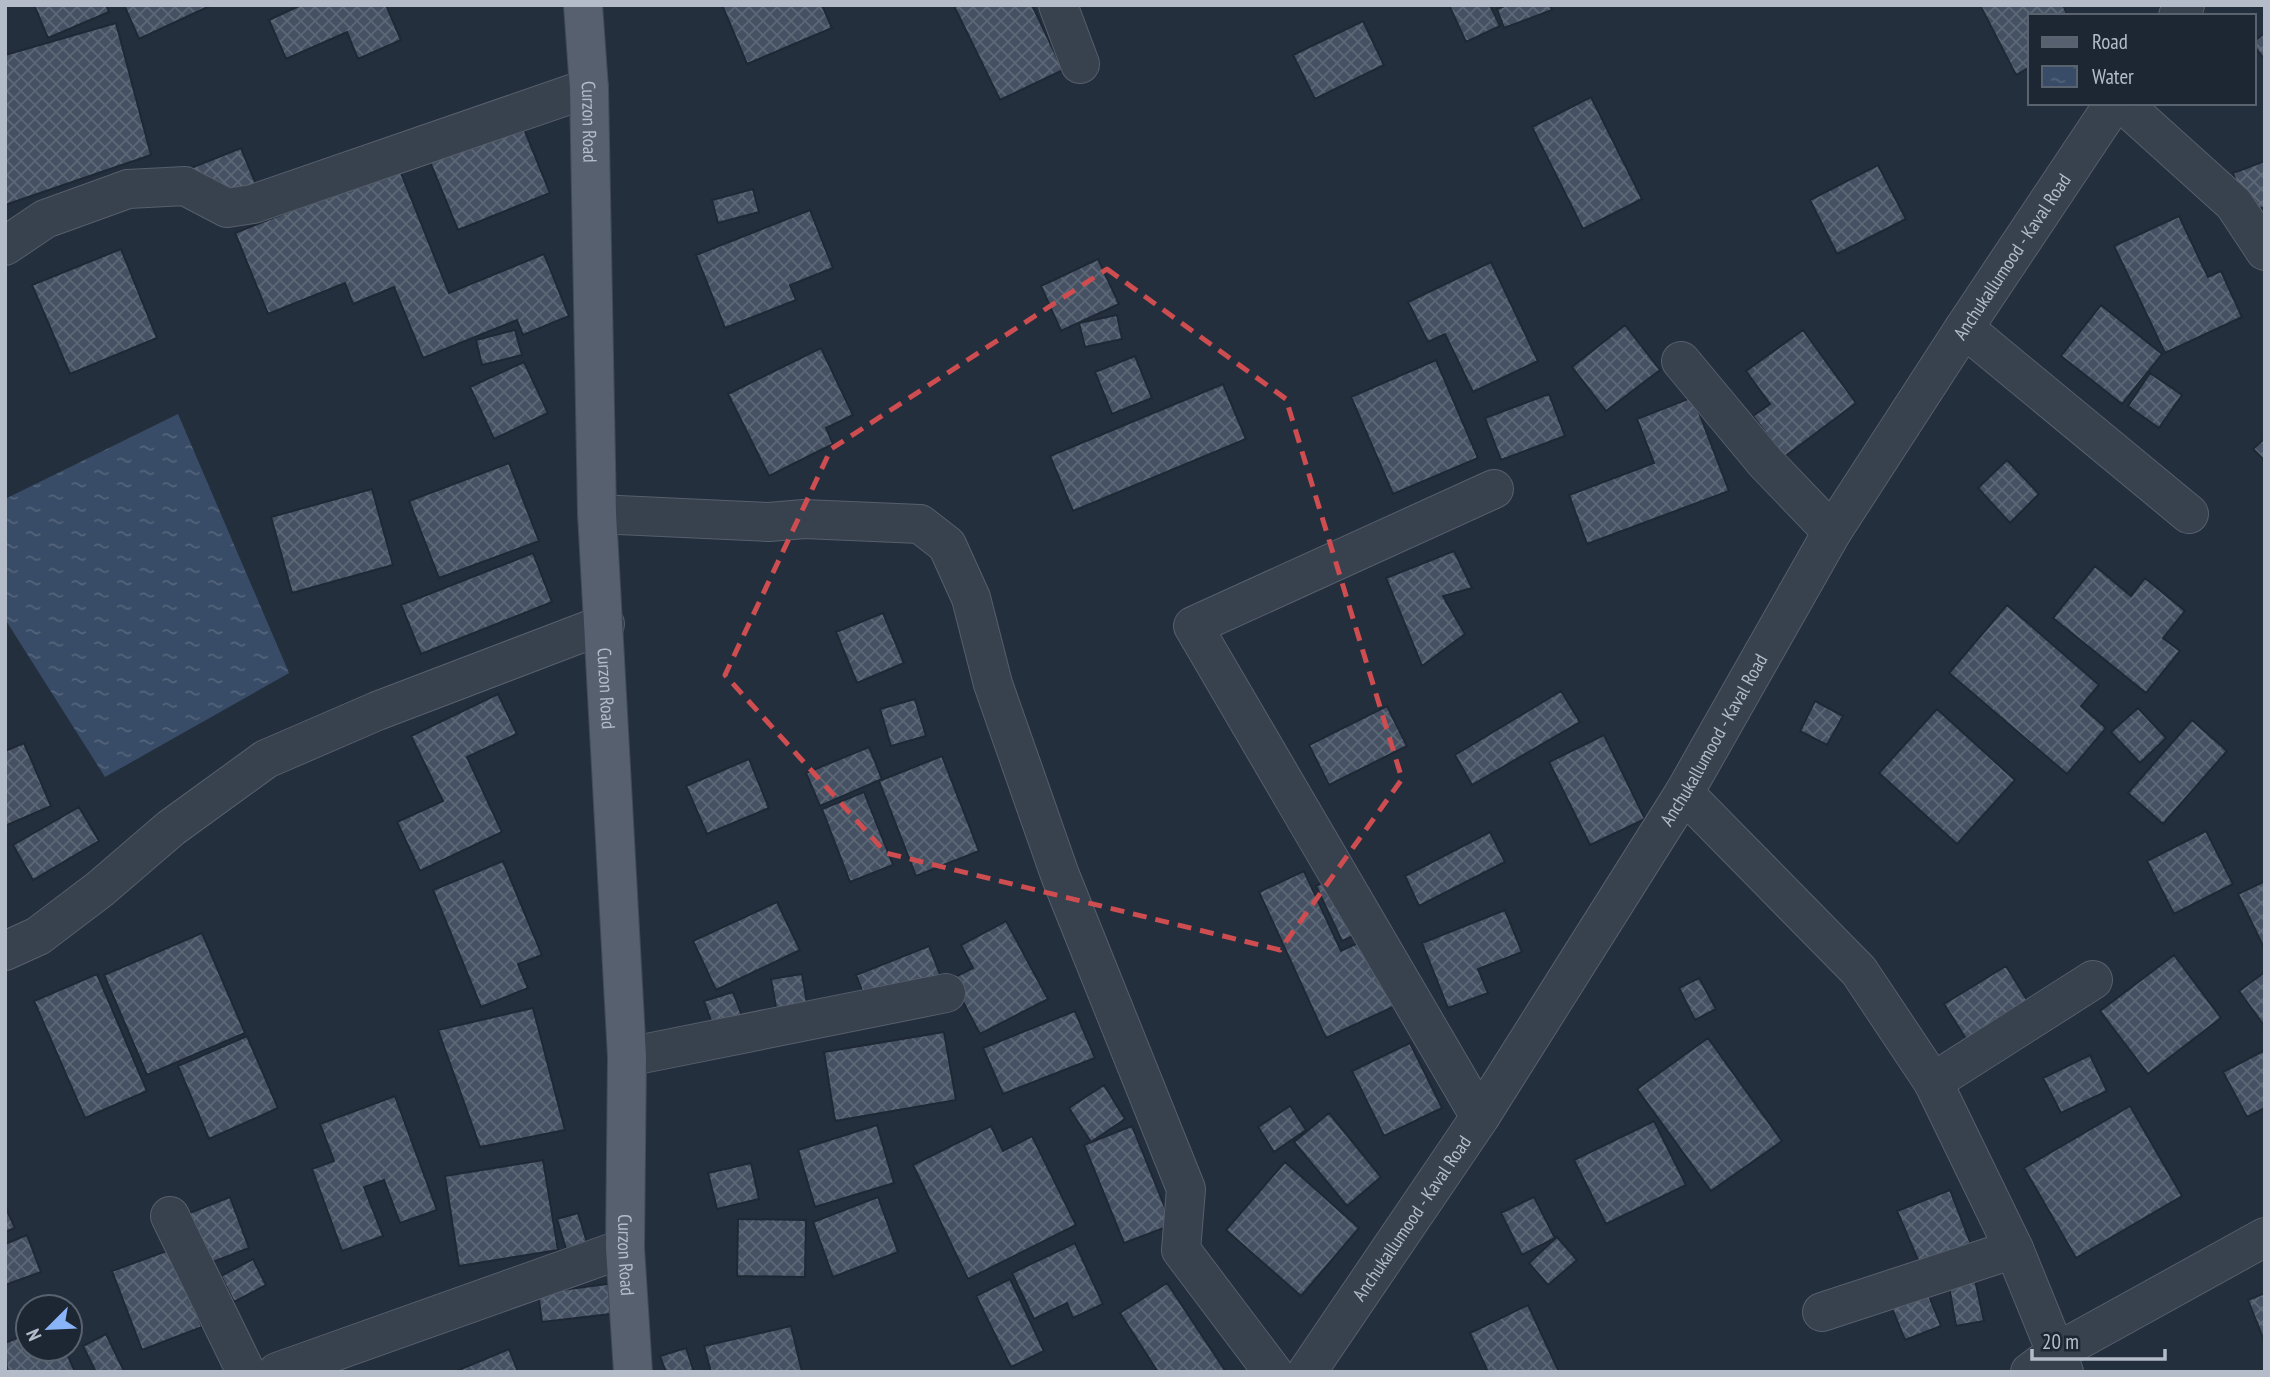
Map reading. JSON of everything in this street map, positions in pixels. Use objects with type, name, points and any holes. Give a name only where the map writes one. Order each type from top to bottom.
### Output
[{"type":"main road","name":"Curzon Road","points":[[583,5],[589,88],[597,514],[605,624],[626,1057],[625,1248],[633,1372]]},
{"type":"street","points":[[1058,5],[1080,64]]},
{"type":"street","points":[[5,246],[45,219],[128,189],[185,186],[227,208],[253,204],[589,88]]},
{"type":"street","name":"Anchukallumood - Kaval Road","points":[[1307,1372],[1480,1117],[1684,793],[1832,532],[2113,105]]},
{"type":"street","points":[[2124,105],[2234,204],[2265,251]]},
{"type":"street","points":[[1964,328],[2189,514]]},
{"type":"street","points":[[1681,361],[1765,462],[1832,532]]},
{"type":"street","points":[[1480,1117],[1193,626],[1494,489]]},
{"type":"street","points":[[597,514],[769,522],[804,519],[920,524],[947,545],[971,598],[993,684],[1060,874],[1186,1189],[1181,1250],[1273,1372]]},
{"type":"street","points":[[5,951],[38,936],[100,889],[170,828],[266,759],[377,710],[605,624]]},
{"type":"street","points":[[1684,793],[1859,971],[1933,1082],[2014,1249],[2051,1365],[2265,1237]]},
{"type":"street","points":[[1933,1082],[2093,980]]},
{"type":"street","points":[[626,1057],[946,993]]},
{"type":"street","points":[[170,1216],[246,1372]]},
{"type":"street","points":[[277,1372],[625,1248]]},
{"type":"street","points":[[1822,1312],[2014,1249]]},
{"type":"highlighted area","points":[[1107,269],[1286,399],[1402,779],[1280,950],[886,853],[725,675],[831,449]]},
{"type":"water","points":[[178,414],[289,673],[105,777],[5,619],[5,499]]},
{"type":"building","points":[[34,5],[106,5],[109,12],[48,38]]},
{"type":"building","points":[[124,5],[212,5],[139,39]]},
{"type":"building","points":[[301,5],[386,5],[401,40],[358,59],[347,32],[286,59],[269,20]]},
{"type":"building","points":[[722,5],[822,5],[832,28],[747,64]]},
{"type":"building","points":[[1032,5],[1063,70],[1000,100],[954,6]]},
{"type":"building","points":[[1449,5],[1490,5],[1500,26],[1466,42]]},
{"type":"building","points":[[1507,5],[1550,5],[1552,10],[1504,28],[1497,9]]},
{"type":"building","points":[[1980,5],[2063,5],[2067,14],[2028,14],[2028,68],[2016,75]]},
{"type":"building","points":[[1363,21],[1384,65],[1315,99],[1293,55]]},
{"type":"building","points":[[116,23],[151,155],[5,205],[5,55]]},
{"type":"building","points":[[2265,33],[2265,60],[2256,49],[2256,40]]},
{"type":"building","points":[[1591,97],[1642,199],[1583,229],[1532,127]]},
{"type":"building","points":[[522,124],[550,193],[458,230],[430,162]]},
{"type":"building","points":[[241,148],[257,187],[206,206],[191,168]]},
{"type":"building","points":[[2265,161],[2265,207],[2248,213],[2233,173]]},
{"type":"building","points":[[1878,165],[1906,219],[1837,254],[1810,200]]},
{"type":"building","points":[[399,168],[449,293],[544,254],[569,316],[523,335],[517,320],[423,358],[394,287],[353,304],[345,283],[268,314],[235,233]]},
{"type":"building","points":[[753,189],[759,212],[718,223],[712,200]]},
{"type":"building","points":[[810,210],[833,268],[790,285],[796,300],[725,328],[696,255]]},
{"type":"building","points":[[2179,216],[2208,277],[2221,271],[2242,317],[2165,353],[2114,246]]},
{"type":"building","points":[[121,249],[157,338],[70,374],[32,285]]},
{"type":"building","points":[[1098,259],[1119,304],[1061,331],[1041,286]]},
{"type":"building","points":[[1491,262],[1538,361],[1473,392],[1445,334],[1428,342],[1408,302]]},
{"type":"building","points":[[2101,305],[2162,354],[2122,404],[2061,356]]},
{"type":"building","points":[[1117,315],[1122,339],[1085,347],[1079,323]]},
{"type":"building","points":[[1625,325],[1660,370],[1606,411],[1572,367]]},
{"type":"building","points":[[515,330],[522,355],[482,365],[476,340]]},
{"type":"building","points":[[1803,330],[1856,403],[1784,457],[1753,416],[1770,404],[1746,371]]},
{"type":"building","points":[[821,348],[853,415],[826,428],[833,444],[769,476],[728,394]]},
{"type":"building","points":[[1135,356],[1152,398],[1112,414],[1095,372]]},
{"type":"building","points":[[1436,360],[1478,458],[1393,494],[1351,397]]},
{"type":"building","points":[[524,362],[548,413],[494,439],[470,387]]},
{"type":"building","points":[[2150,373],[2182,395],[2159,428],[2128,406]]},
{"type":"building","points":[[1223,384],[1246,439],[1073,511],[1050,456]]},
{"type":"building","points":[[1549,394],[1565,436],[1501,460],[1485,418]]},
{"type":"building","points":[[1693,397],[1729,491],[1587,544],[1569,495],[1654,463],[1637,419]]},
{"type":"building","points":[[2265,438],[2265,461],[2253,449]]},
{"type":"building","points":[[2007,460],[2039,494],[2010,523],[1978,488]]},
{"type":"building","points":[[509,463],[539,541],[439,578],[409,501]]},
{"type":"building","points":[[372,489],[393,565],[292,593],[271,517]]},
{"type":"building","points":[[1454,551],[1472,588],[1443,596],[1465,634],[1422,666],[1386,578]]},
{"type":"building","points":[[533,553],[552,602],[421,654],[401,605]]},
{"type":"building","points":[[2095,566],[2131,596],[2145,578],[2185,611],[2163,638],[2180,651],[2146,693],[2053,618]]},
{"type":"building","points":[[2007,605],[2099,685],[2081,706],[2106,728],[2067,774],[1949,673]]},
{"type":"building","points":[[883,613],[904,663],[857,683],[836,632]]},
{"type":"building","points":[[1561,691],[1580,722],[1472,785],[1455,755]]},
{"type":"building","points":[[498,694],[517,734],[467,757],[502,832],[420,871],[397,822],[443,801],[411,736]]},
{"type":"building","points":[[915,699],[926,736],[891,746],[880,709]]},
{"type":"building","points":[[1815,701],[1843,716],[1827,745],[1800,731]]},
{"type":"building","points":[[1387,706],[1407,746],[1329,785],[1309,745]]},
{"type":"building","points":[[2138,708],[2166,738],[2140,763],[2111,732]]},
{"type":"building","points":[[1937,709],[2015,780],[1957,844],[1879,773]]},
{"type":"building","points":[[2192,720],[2227,751],[2163,824],[2128,793]]},
{"type":"building","points":[[1604,735],[1645,819],[1590,845],[1549,762]]},
{"type":"building","points":[[24,743],[51,806],[5,826],[5,751]]},
{"type":"building","points":[[869,747],[882,779],[820,806],[806,773]]},
{"type":"building","points":[[942,756],[979,851],[916,876],[879,781]]},
{"type":"building","points":[[749,759],[769,808],[707,834],[686,786]]},
{"type":"building","points":[[864,792],[893,865],[850,882],[822,809]]},
{"type":"building","points":[[79,807],[99,841],[33,880],[13,845]]},
{"type":"building","points":[[2206,831],[2233,884],[2174,914],[2147,861]]},
{"type":"building","points":[[1490,832],[1505,862],[1419,906],[1405,876]]},
{"type":"building","points":[[503,861],[542,955],[518,964],[528,988],[481,1007],[433,890]]},
{"type":"building","points":[[1304,871],[1341,951],[1364,940],[1395,1006],[1326,1038],[1259,892]]},
{"type":"building","points":[[1340,874],[1367,930],[1342,941],[1316,886]]},
{"type":"building","points":[[2265,881],[2265,950],[2238,894]]},
{"type":"building","points":[[777,902],[800,950],[716,990],[693,941]]},
{"type":"building","points":[[1505,910],[1522,952],[1478,969],[1488,993],[1448,1008],[1422,943]]},
{"type":"building","points":[[1006,921],[1048,999],[980,1034],[951,979],[973,968],[961,945]]},
{"type":"building","points":[[202,933],[245,1033],[147,1075],[104,975]]},
{"type":"building","points":[[929,946],[944,985],[871,1013],[856,975]]},
{"type":"building","points":[[2174,955],[2221,1018],[2148,1074],[2100,1011]]},
{"type":"building","points":[[2006,966],[2043,1026],[1982,1064],[1944,1004]]},
{"type":"building","points":[[2265,972],[2265,1027],[2239,991]]},
{"type":"building","points":[[97,974],[147,1091],[85,1118],[34,1001]]},
{"type":"building","points":[[802,974],[808,1009],[777,1013],[771,979]]},
{"type":"building","points":[[1699,978],[1716,1009],[1695,1020],[1679,988]]},
{"type":"building","points":[[733,992],[742,1016],[713,1026],[704,1001]]},
{"type":"building","points":[[533,1008],[565,1130],[480,1147],[438,1030]]},
{"type":"building","points":[[1075,1011],[1095,1058],[1003,1094],[983,1048]]},
{"type":"building","points":[[944,1032],[956,1100],[835,1121],[824,1052]]},
{"type":"building","points":[[247,1036],[278,1108],[209,1139],[178,1066]]},
{"type":"building","points":[[1708,1038],[1782,1141],[1711,1191],[1637,1089]]},
{"type":"building","points":[[1410,1043],[1442,1108],[1384,1136],[1352,1071]]},
{"type":"building","points":[[2265,1050],[2265,1108],[2247,1117],[2223,1072]]},
{"type":"building","points":[[2090,1055],[2107,1091],[2061,1113],[2043,1078]]},
{"type":"building","points":[[1104,1085],[1125,1119],[1091,1142],[1069,1108]]},
{"type":"building","points":[[395,1096],[437,1210],[400,1223],[384,1180],[364,1187],[383,1236],[342,1251],[312,1169],[334,1161],[320,1124]]},
{"type":"building","points":[[1290,1106],[1306,1130],[1274,1152],[1258,1127]]},
{"type":"building","points":[[2130,1106],[2182,1196],[2076,1258],[2024,1168]]},
{"type":"building","points":[[1329,1113],[1381,1177],[1347,1206],[1294,1142]]},
{"type":"building","points":[[1654,1121],[1686,1185],[1606,1224],[1574,1160]]},
{"type":"building","points":[[877,1125],[894,1183],[815,1207],[798,1150]]},
{"type":"building","points":[[991,1126],[1003,1151],[1032,1136],[1076,1225],[968,1279],[913,1165]]},
{"type":"building","points":[[1132,1126],[1172,1225],[1124,1243],[1084,1145]]},
{"type":"building","points":[[543,1160],[558,1250],[459,1266],[445,1176]]},
{"type":"building","points":[[1285,1162],[1359,1228],[1301,1296],[1226,1230]]},
{"type":"building","points":[[751,1163],[759,1199],[717,1209],[708,1173]]},
{"type":"building","points":[[1950,1190],[1972,1247],[1921,1267],[1897,1211]]},
{"type":"building","points":[[230,1197],[249,1248],[192,1270],[172,1220]]},
{"type":"building","points":[[878,1197],[898,1252],[833,1277],[813,1222]]},
{"type":"building","points":[[1534,1197],[1555,1238],[1522,1255],[1501,1213]]},
{"type":"building","points":[[5,1206],[15,1228],[5,1232]]},
{"type":"building","points":[[578,1213],[590,1252],[569,1259],[557,1219]]},
{"type":"building","points":[[738,1219],[806,1220],[805,1277],[737,1276]]},
{"type":"building","points":[[27,1235],[41,1272],[5,1285],[5,1244]]},
{"type":"building","points":[[1557,1237],[1577,1260],[1548,1285],[1529,1263]]},
{"type":"building","points":[[1075,1243],[1103,1304],[1073,1318],[1067,1303],[1034,1319],[1012,1273]]},
{"type":"building","points":[[172,1249],[202,1327],[142,1350],[112,1271]]},
{"type":"building","points":[[253,1259],[266,1285],[234,1302],[221,1276]]},
{"type":"building","points":[[1010,1279],[1044,1351],[1011,1367],[976,1296]]},
{"type":"building","points":[[1975,1280],[1984,1321],[1956,1326],[1949,1286]]},
{"type":"building","points":[[615,1283],[619,1313],[542,1322],[538,1293]]},
{"type":"building","points":[[1167,1283],[1226,1372],[1158,1372],[1120,1313]]},
{"type":"building","points":[[1927,1291],[1941,1326],[1905,1340],[1891,1306]]},
{"type":"building","points":[[2265,1293],[2265,1343],[2248,1300]]},
{"type":"building","points":[[1528,1305],[1559,1372],[1488,1372],[1470,1333]]},
{"type":"building","points":[[791,1326],[802,1372],[711,1372],[704,1346]]},
{"type":"building","points":[[106,1334],[124,1371],[96,1372],[84,1345]]},
{"type":"building","points":[[14,1339],[14,1363],[71,1363],[75,1372],[7,1372],[5,1343]]},
{"type":"building","points":[[686,1348],[694,1372],[666,1372],[660,1356]]},
{"type":"building","points":[[509,1349],[518,1372],[454,1372]]}]
